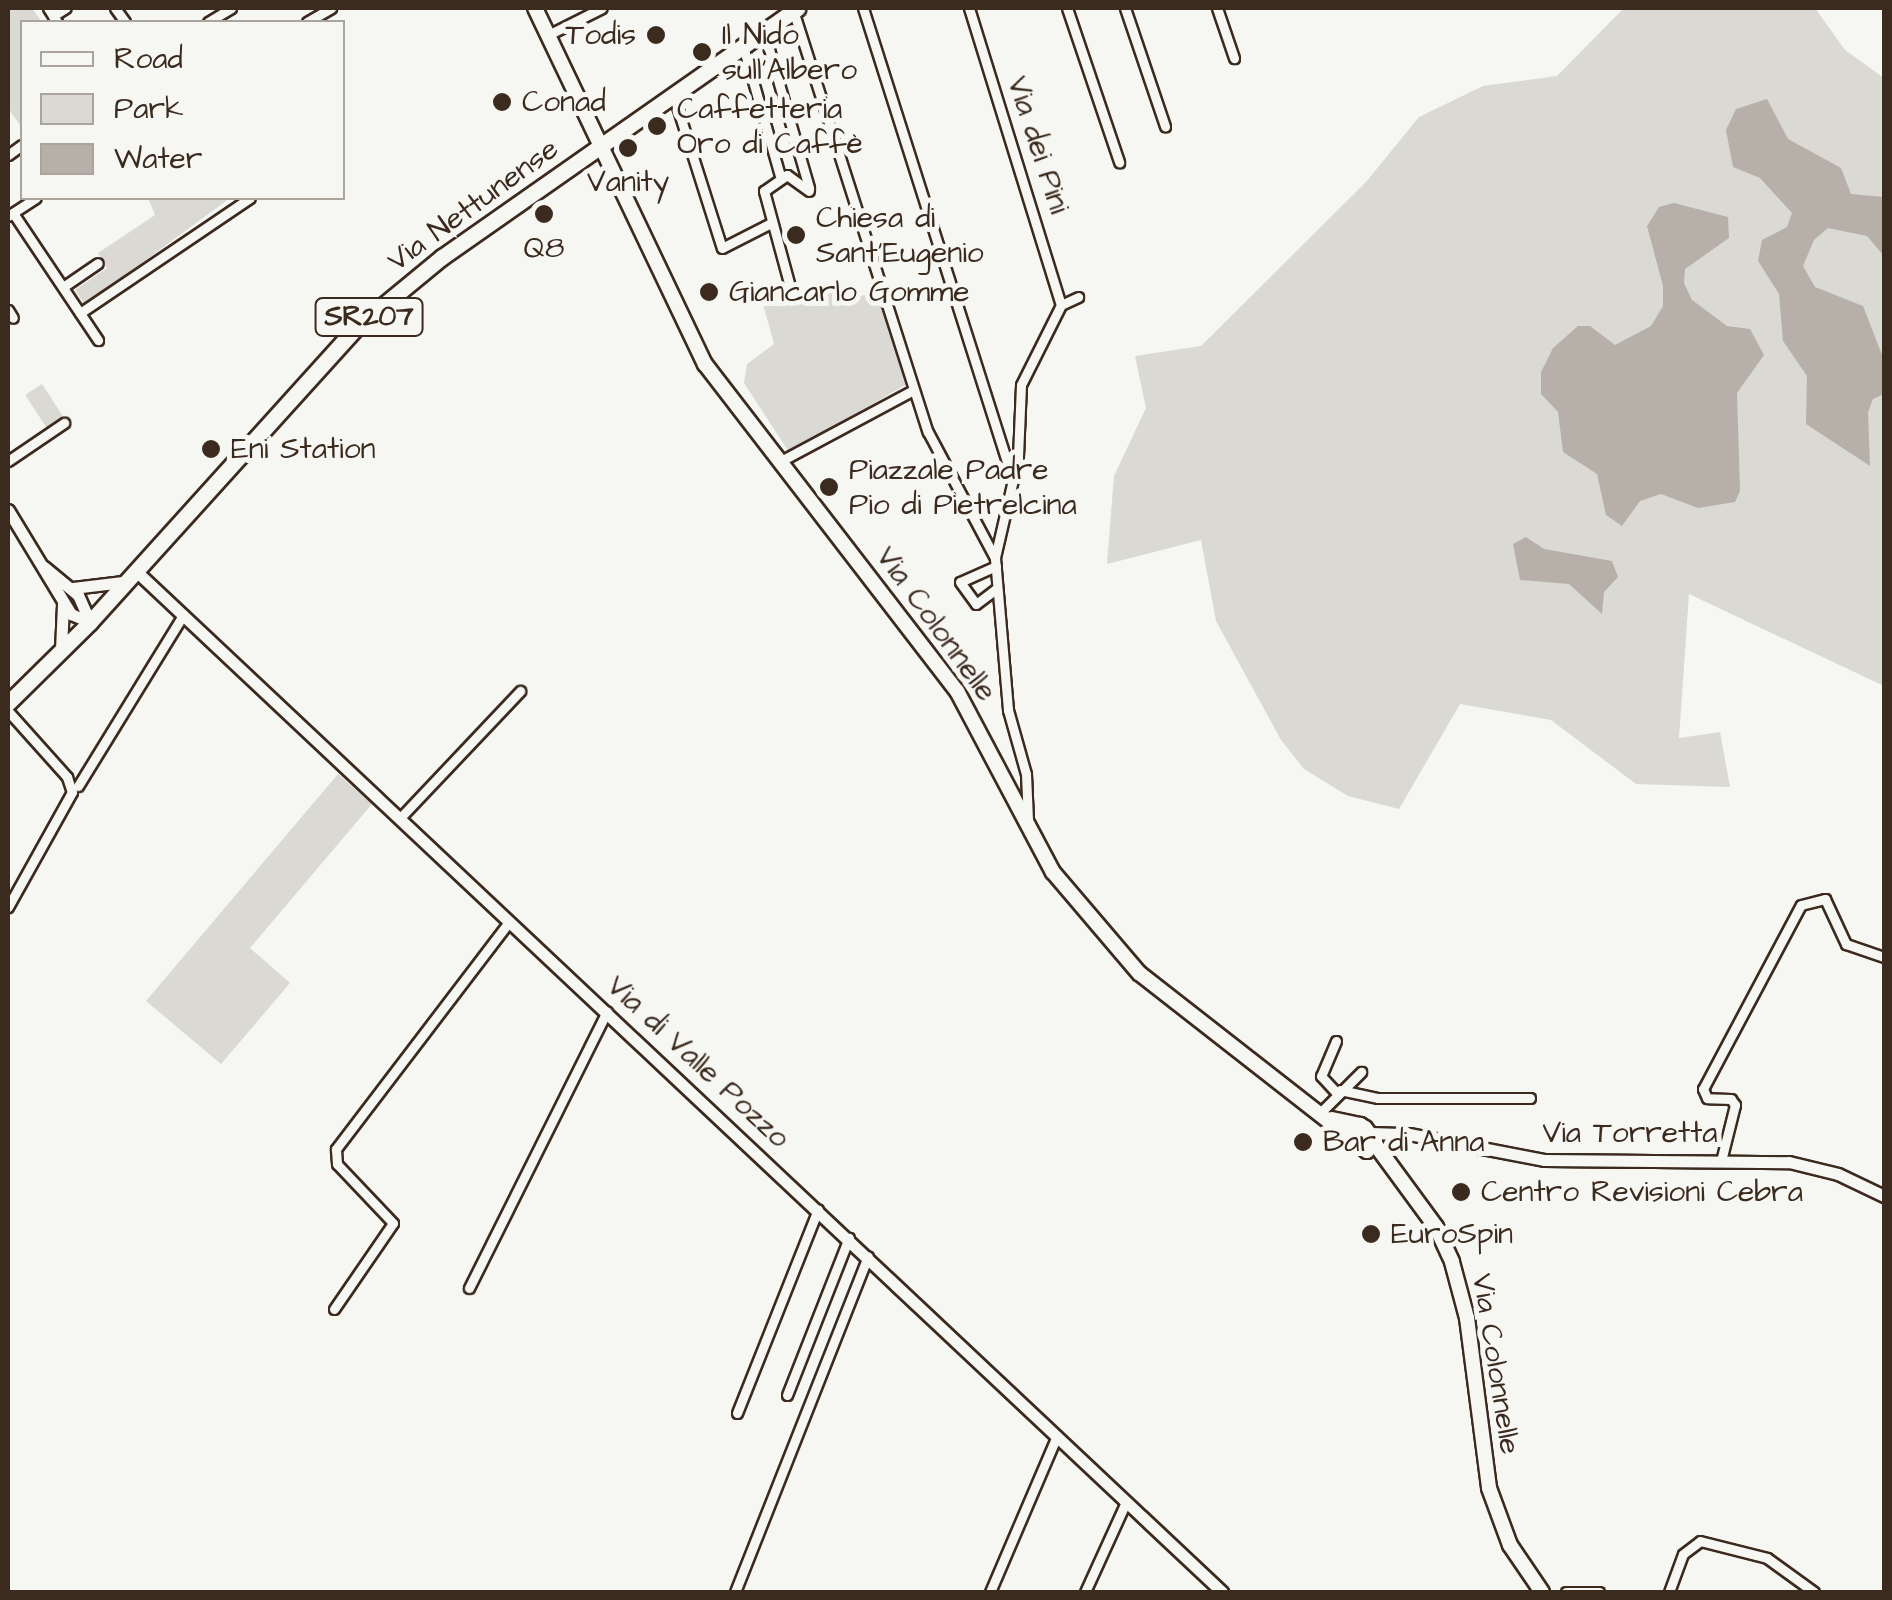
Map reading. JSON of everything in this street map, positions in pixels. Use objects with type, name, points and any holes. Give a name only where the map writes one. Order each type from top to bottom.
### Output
[{"type":"main road","name":"Via Colonnelle","points":[[535,8],[599,150],[705,364],[957,691],[1029,832],[1081,910],[1129,965],[1350,1138],[1370,1142]]},
{"type":"main road","name":"Via Nettunense","points":[[8,703],[90,622],[357,327],[442,257],[795,9]]},
{"type":"main road","name":"Via Colonnelle","points":[[1326,1116],[1370,1142],[1431,1220],[1452,1262],[1467,1318],[1489,1488],[1510,1545],[1542,1592]]},
{"type":"street","points":[[53,15],[66,8]]},
{"type":"street","points":[[548,36],[602,8]]},
{"type":"street","points":[[863,8],[1012,478]]},
{"type":"street","name":"Via dei Pini","points":[[969,8],[1060,305]]},
{"type":"street","points":[[1066,8],[1118,162]]},
{"type":"street","points":[[1124,8],[1165,126]]},
{"type":"street","points":[[1217,8],[1234,58]]},
{"type":"street","points":[[795,9],[928,432],[996,562]]},
{"type":"street","points":[[759,35],[769,49],[809,191],[796,177],[780,176],[764,190],[792,294]]},
{"type":"street","points":[[743,46],[780,176]]},
{"type":"street","points":[[674,97],[722,248],[771,223]]},
{"type":"street","points":[[33,200],[10,215],[98,340]]},
{"type":"street","points":[[80,313],[247,200]]},
{"type":"street","points":[[62,288],[98,263]]},
{"type":"street","points":[[1029,832],[996,562],[1012,478],[1021,386],[1060,305],[1078,297]]},
{"type":"street","points":[[778,463],[913,390]]},
{"type":"street","points":[[8,461],[64,423]]},
{"type":"street","points":[[8,510],[74,617],[90,622]]},
{"type":"street","points":[[996,562],[960,582],[976,604],[997,588]]},
{"type":"street","points":[[44,567],[70,587],[90,622]]},
{"type":"street","points":[[70,587],[99,589],[131,576]]},
{"type":"street","name":"Via di Valle Pozzo","points":[[131,576],[183,615],[1222,1592]]},
{"type":"street","points":[[60,652],[62,600]]},
{"type":"street","points":[[78,786],[183,615]]},
{"type":"street","points":[[400,818],[520,691]]},
{"type":"street","points":[[8,711],[67,777],[72,792],[8,906]]},
{"type":"street","points":[[1722,1157],[1735,1106],[1730,1099],[1707,1098],[1703,1089],[1801,905],[1825,898],[1846,944],[1884,958]]},
{"type":"street","points":[[334,1309],[393,1225],[389,1212],[338,1164],[336,1149],[509,922]]},
{"type":"street","points":[[469,1288],[607,1011]]},
{"type":"street","points":[[1336,1042],[1321,1076],[1339,1091],[1378,1098],[1530,1098]]},
{"type":"street","points":[[1326,1116],[1339,1091],[1361,1072]]},
{"type":"street","name":"Via Torretta","points":[[1370,1142],[1409,1134],[1544,1160],[1722,1157],[1811,1166],[1884,1196]]},
{"type":"street","points":[[738,1413],[818,1209]]},
{"type":"street","points":[[787,1394],[849,1238]]},
{"type":"street","points":[[736,1592],[868,1256]]},
{"type":"street","points":[[990,1592],[1058,1436]]},
{"type":"street","points":[[1085,1592],[1126,1502]]},
{"type":"street","points":[[1669,1592],[1685,1551],[1703,1541],[1767,1558],[1814,1592]]},
{"type":"street","points":[[1566,1592],[1600,1592]]},
{"type":"green space","points":[[8,8],[32,8],[41,20],[20,20],[20,125],[8,108]]},
{"type":"green space","points":[[1624,8],[1815,8],[1845,50],[1884,78],[1884,686],[1689,594],[1679,738],[1720,732],[1730,787],[1636,784],[1551,720],[1460,704],[1399,809],[1348,796],[1304,769],[1281,740],[1216,621],[1201,540],[1107,564],[1114,476],[1146,408],[1135,356],[1201,346],[1366,182],[1419,117],[1483,86],[1557,76]]},
{"type":"green space","points":[[149,200],[227,200],[85,305],[75,290],[107,268],[98,253],[155,215]]},
{"type":"green space","points":[[838,284],[844,301],[878,291],[907,384],[789,452],[744,383],[747,364],[774,344],[763,304]]},
{"type":"green space","points":[[42,384],[65,419],[48,430],[25,395]]},
{"type":"green space","points":[[338,774],[372,804],[250,948],[290,983],[221,1064],[146,1001]]},
{"type":"water","points":[[1767,99],[1788,139],[1841,168],[1851,194],[1884,197],[1884,256],[1867,236],[1828,228],[1814,240],[1803,266],[1815,287],[1863,306],[1884,360],[1884,394],[1873,399],[1868,412],[1870,466],[1806,424],[1807,376],[1783,341],[1779,294],[1758,261],[1762,240],[1787,227],[1792,213],[1760,178],[1733,167],[1726,130],[1736,109]]},
{"type":"water","points":[[1674,203],[1728,217],[1729,238],[1685,269],[1684,283],[1692,300],[1727,326],[1750,329],[1764,355],[1737,393],[1740,491],[1735,502],[1698,508],[1661,494],[1640,501],[1622,526],[1606,515],[1597,474],[1563,452],[1558,412],[1541,394],[1541,372],[1553,348],[1578,326],[1590,326],[1615,345],[1651,326],[1663,306],[1663,286],[1647,226],[1659,207]]},
{"type":"water","points":[[1526,537],[1544,549],[1612,561],[1618,577],[1604,592],[1602,614],[1569,584],[1520,580],[1513,544]]},
{"type":"place","name":"Todis","points":[[656,35]]},
{"type":"place","name":"Il Nido sull'Albero","points":[[702,52]]},
{"type":"place","name":"Conad","points":[[502,102]]},
{"type":"place","name":"Caffetteria Oro di Caffè","points":[[657,126]]},
{"type":"place","name":"Vanity","points":[[628,148]]},
{"type":"place","name":"Q8","points":[[544,214]]},
{"type":"place","name":"Chiesa di Sant'Eugenio","points":[[796,235]]},
{"type":"place","name":"Giancarlo Gomme","points":[[709,292]]},
{"type":"place","name":"Eni Station","points":[[211,449]]},
{"type":"place","name":"Piazzale Padre Pio di Pietrelcina","points":[[829,487]]},
{"type":"place","name":"Bar di Anna","points":[[1303,1142]]},
{"type":"place","name":"Centro Revisioni Cebra","points":[[1461,1192]]},
{"type":"place","name":"EuroSpin","points":[[1371,1234]]}]
